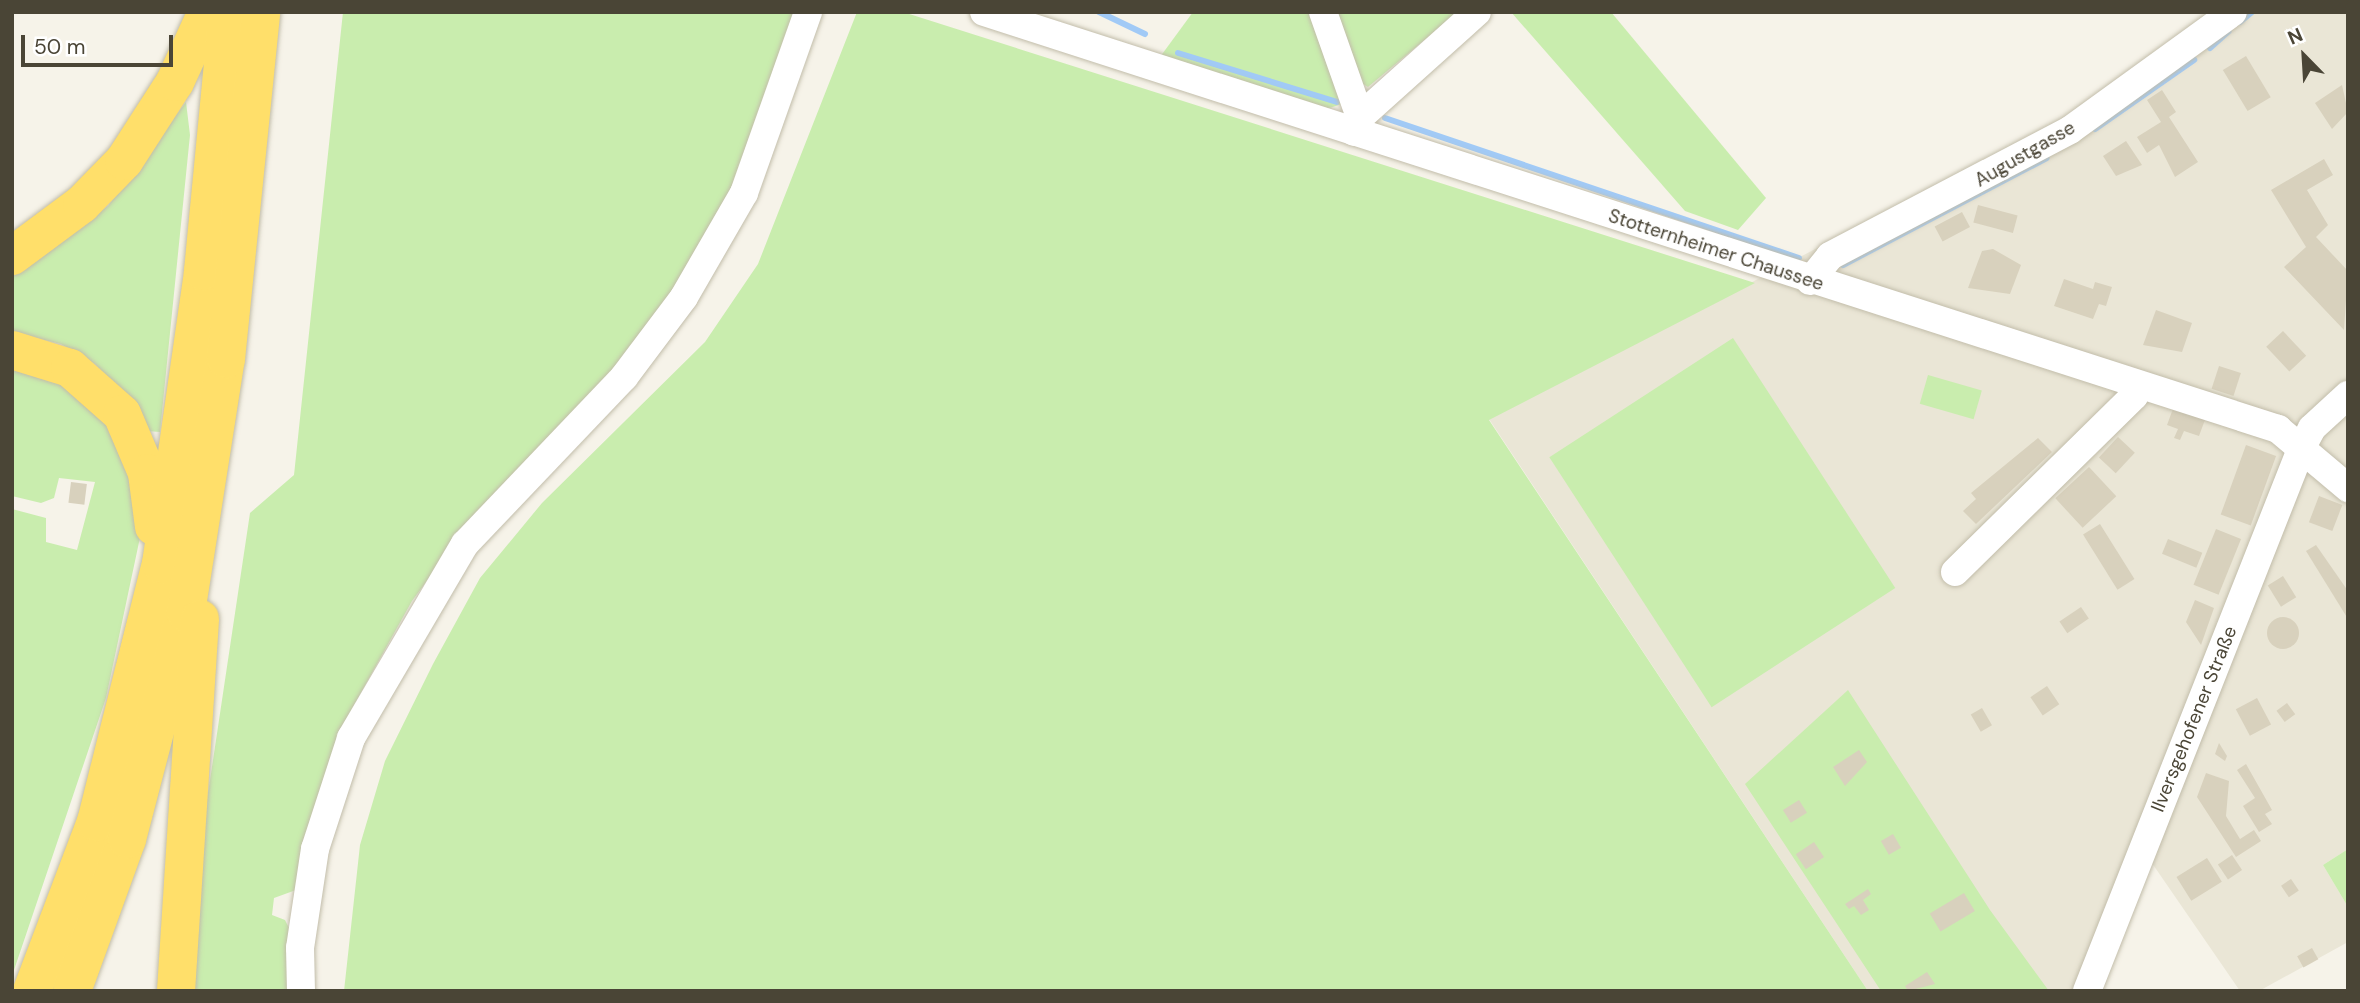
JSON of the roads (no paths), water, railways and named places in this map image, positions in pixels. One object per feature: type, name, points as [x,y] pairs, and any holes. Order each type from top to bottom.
[{"type":"highway","points":[[12,256],[82,204],[124,161],[175,82],[207,12]]},
{"type":"highway","points":[[32,991],[96,822],[161,564],[202,271],[228,12]]},
{"type":"highway","points":[[72,991],[127,839],[202,528],[226,359],[261,12]]},
{"type":"highway","points":[[12,350],[70,368],[122,414],[147,473],[161,564]]},
{"type":"highway","points":[[176,991],[199,703],[202,528]]},
{"type":"street","points":[[301,991],[300,947],[315,849],[351,738],[465,544],[624,377],[684,297],[744,193],[808,12]]},
{"type":"street","name":"Stotternheimer Chaussee","points":[[984,12],[1295,114],[1357,124],[1810,281],[2278,429],[2348,488]]},
{"type":"street","points":[[1323,12],[1357,124],[1477,12]]},
{"type":"street","name":"Augustgasse","points":[[1810,281],[1830,256],[2070,130],[2232,12]]},
{"type":"street","points":[[1955,572],[2134,396],[2137,385]]},
{"type":"street","name":"Ilversgehofener Straße","points":[[2087,991],[2302,447],[2312,428],[2348,396]]},
{"type":"waterway","points":[[1099,12],[1145,34]]},
{"type":"waterway","points":[[2240,22],[2252,12]]},
{"type":"waterway","points":[[2210,48],[2229,31]]},
{"type":"waterway","points":[[1178,53],[1337,102]]},
{"type":"waterway","points":[[2095,129],[2194,60]]},
{"type":"waterway","points":[[1385,118],[1799,258]]},
{"type":"waterway","points":[[1843,265],[2047,158]]}]
